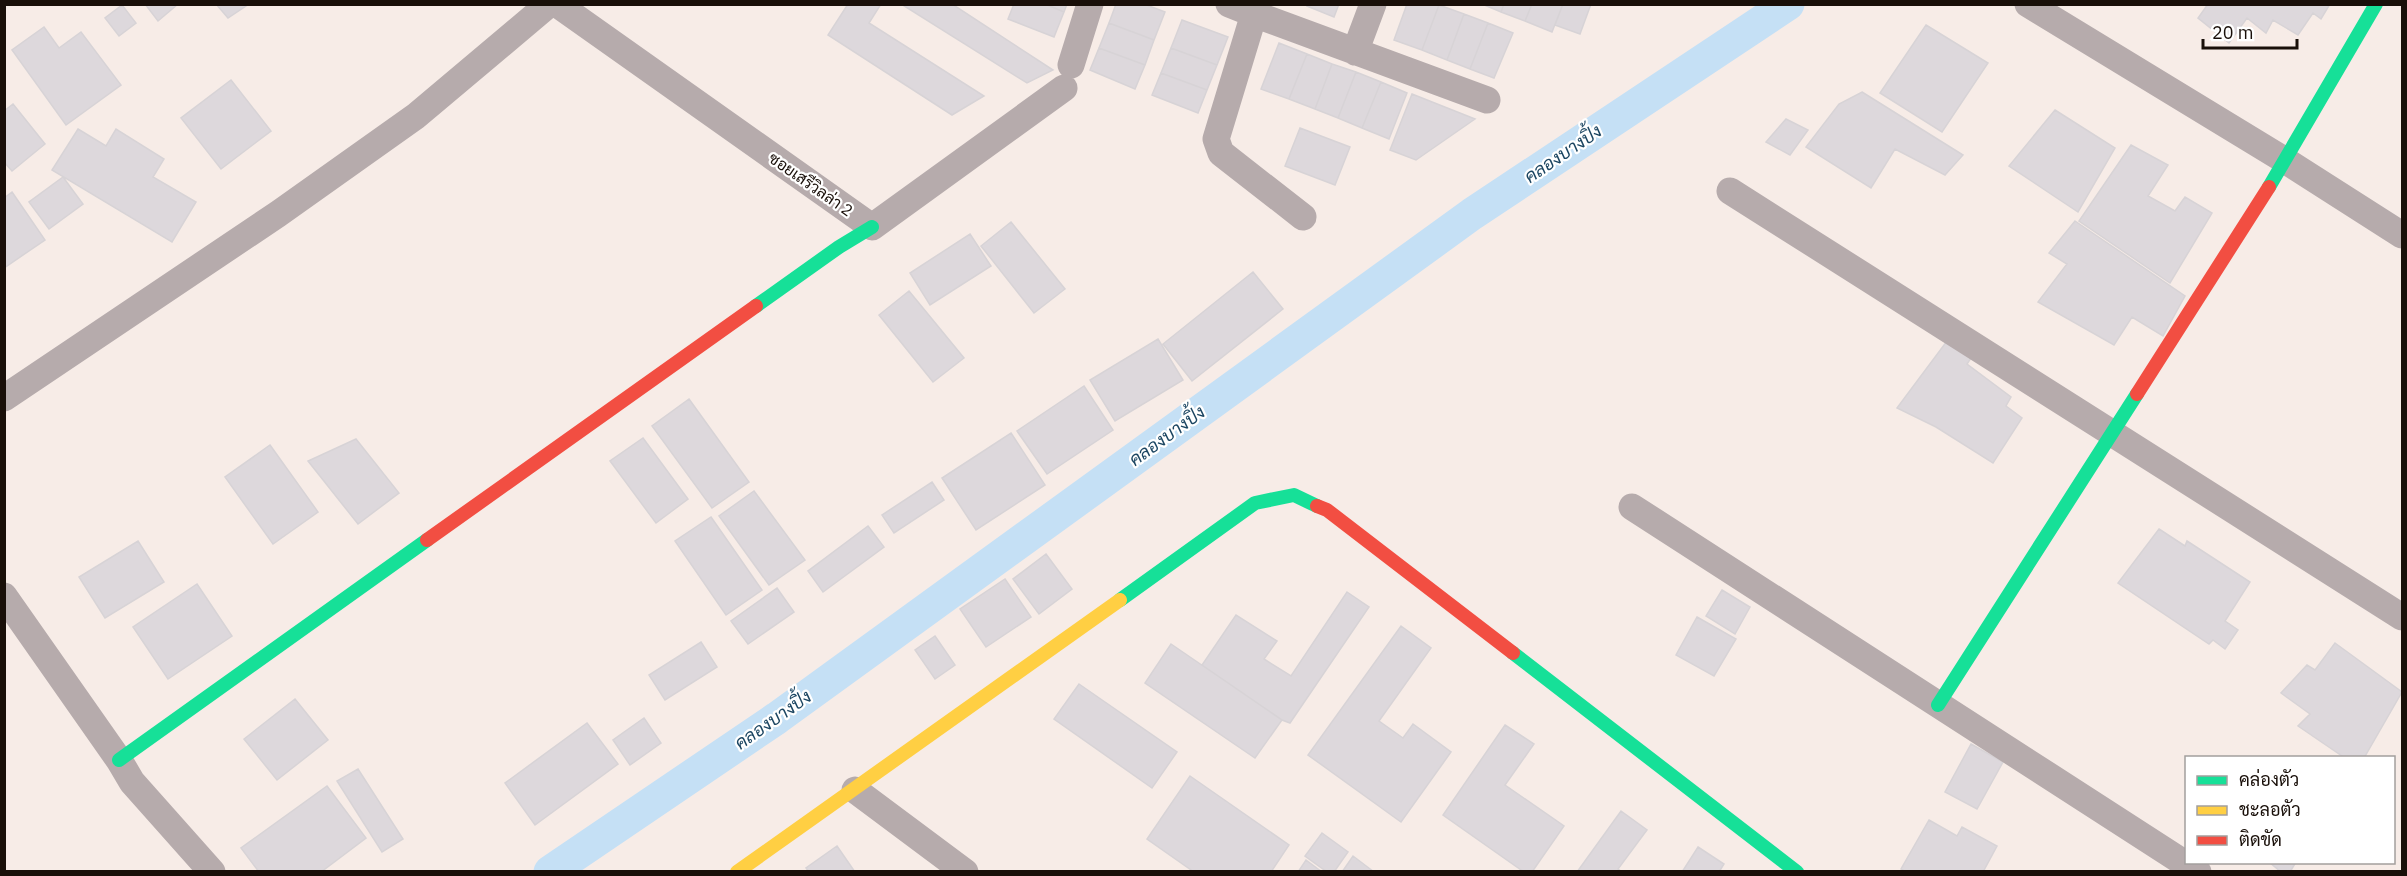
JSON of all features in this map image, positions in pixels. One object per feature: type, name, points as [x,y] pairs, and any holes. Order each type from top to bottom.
[{"type":"street","points":[[4,398],[278,214],[416,116],[549,4]]},
{"type":"street","name":"ซอยเสรีวิลล่า 2","points":[[557,4],[872,227]]},
{"type":"street","points":[[118,760],[839,247],[872,227],[1068,76],[1090,4]]},
{"type":"street","points":[[1229,4],[1487,100]]},
{"type":"street","points":[[1355,52],[1373,4]]},
{"type":"street","points":[[2028,4],[2403,235]]},
{"type":"street","points":[[1938,705],[2286,161],[2376,4]]},
{"type":"street","points":[[1254,15],[1216,139],[1221,153],[1303,218]]},
{"type":"street","points":[[1730,191],[2403,617]]},
{"type":"street","points":[[738,872],[1255,502],[1294,495],[1327,510],[1797,872]]},
{"type":"street","points":[[1632,507],[2185,864]]},
{"type":"street","points":[[4,596],[132,782],[212,872]]},
{"type":"street","points":[[855,790],[965,872]]},
{"type":"building","points":[[145,4],[178,4],[158,21]]},
{"type":"building","points":[[216,4],[249,4],[228,18]]},
{"type":"building","points":[[848,4],[881,4],[869,23],[984,96],[952,115],[828,35]]},
{"type":"building","points":[[901,4],[952,4],[1053,70],[1027,83]]},
{"type":"building","points":[[1014,4],[1045,4],[1064,12],[1054,37],[1008,19]]},
{"type":"building","points":[[1045,4],[1067,4],[1064,12]]},
{"type":"building","points":[[1116,4],[1144,4],[1165,12],[1154,40],[1109,23]]},
{"type":"building","points":[[1308,4],[1339,4],[1334,17],[1307,6]]},
{"type":"building","points":[[1407,4],[1439,5],[1422,50],[1394,40]]},
{"type":"building","points":[[1482,4],[1504,4],[1501,12]]},
{"type":"building","points":[[1504,4],[1532,4],[1525,21],[1501,12]]},
{"type":"building","points":[[1532,4],[1563,4],[1552,32],[1525,21]]},
{"type":"building","points":[[1563,4],[1591,4],[1580,34],[1555,25]]},
{"type":"building","points":[[2208,4],[2330,4],[2321,19],[2313,13],[2298,35],[2273,20],[2266,33],[2247,18],[2229,43],[2198,18]]},
{"type":"building","points":[[122,5],[136,23],[119,36],[105,18]]},
{"type":"building","points":[[1439,5],[1464,14],[1447,60],[1422,50]]},
{"type":"building","points":[[1464,14],[1488,23],[1470,69],[1447,60]]},
{"type":"building","points":[[1182,20],[1228,37],[1217,65],[1171,48]]},
{"type":"building","points":[[1109,23],[1154,40],[1145,65],[1099,48]]},
{"type":"building","points":[[1488,23],[1513,33],[1494,78],[1470,69]]},
{"type":"building","points":[[1926,25],[1988,63],[1942,132],[1880,93]]},
{"type":"building","points":[[44,27],[59,48],[81,32],[121,85],[66,125],[12,50]]},
{"type":"building","points":[[1279,43],[1307,54],[1289,99],[1261,89]]},
{"type":"building","points":[[1099,48],[1145,65],[1135,89],[1090,70]]},
{"type":"building","points":[[1171,48],[1217,65],[1207,90],[1161,73]]},
{"type":"building","points":[[1307,54],[1332,64],[1315,109],[1289,99]]},
{"type":"building","points":[[1332,64],[1356,72],[1338,118],[1315,109]]},
{"type":"building","points":[[1356,72],[1381,82],[1362,128],[1338,118]]},
{"type":"building","points":[[1161,73],[1207,90],[1198,113],[1152,95]]},
{"type":"building","points":[[231,80],[271,131],[221,169],[181,118]]},
{"type":"building","points":[[1381,82],[1407,93],[1389,139],[1362,128]]},
{"type":"building","points":[[1862,92],[1963,155],[1945,175],[1895,149],[1871,188],[1806,147],[1839,104]]},
{"type":"building","points":[[1412,94],[1475,119],[1416,160],[1390,150]]},
{"type":"building","points":[[13,104],[45,144],[12,171],[4,162],[4,111]]},
{"type":"building","points":[[2055,110],[2115,148],[2078,212],[2009,166]]},
{"type":"building","points":[[1786,119],[1808,130],[1790,155],[1766,142]]},
{"type":"building","points":[[1300,128],[1350,147],[1335,185],[1285,166]]},
{"type":"building","points":[[78,129],[106,146],[116,129],[164,159],[153,177],[196,202],[172,242],[52,170]]},
{"type":"building","points":[[2131,145],[2168,165],[2148,196],[2175,211],[2185,197],[2212,213],[2170,283],[2079,221]]},
{"type":"building","points":[[63,177],[83,204],[49,229],[29,202]]},
{"type":"building","points":[[12,192],[45,240],[4,268],[4,198]]},
{"type":"building","points":[[2075,221],[2185,296],[2163,336],[2132,317],[2114,345],[2038,302],[2067,264],[2049,253]]},
{"type":"building","points":[[1011,222],[1065,289],[1034,313],[981,246]]},
{"type":"building","points":[[970,234],[991,266],[930,305],[910,273]]},
{"type":"building","points":[[1253,272],[1283,309],[1192,381],[1163,344]]},
{"type":"building","points":[[909,291],[964,358],[933,382],[879,315]]},
{"type":"building","points":[[1950,337],[1975,352],[1967,364],[2011,397],[2006,406],[2022,418],[1993,463],[1936,427],[1897,408]]},
{"type":"building","points":[[1158,339],[1183,380],[1115,421],[1090,380]]},
{"type":"building","points":[[1084,386],[1113,430],[1047,474],[1017,431]]},
{"type":"building","points":[[689,399],[749,482],[712,508],[652,426]]},
{"type":"building","points":[[1011,433],[1045,485],[976,530],[942,478]]},
{"type":"building","points":[[643,438],[688,499],[656,523],[610,461]]},
{"type":"building","points":[[356,439],[399,493],[358,524],[308,461]]},
{"type":"building","points":[[270,445],[318,512],[273,544],[225,477]]},
{"type":"building","points":[[932,482],[944,500],[894,533],[882,515]]},
{"type":"building","points":[[754,491],[805,560],[769,585],[719,516]]},
{"type":"building","points":[[711,517],[762,590],[726,615],[675,541]]},
{"type":"building","points":[[868,526],[884,547],[823,592],[808,571]]},
{"type":"building","points":[[2159,529],[2185,546],[2187,541],[2250,582],[2225,621],[2238,630],[2225,649],[2213,640],[2209,644],[2118,583]]},
{"type":"building","points":[[138,541],[164,582],[105,618],[79,577]]},
{"type":"building","points":[[1046,554],[1072,589],[1039,614],[1013,579]]},
{"type":"building","points":[[1005,579],[1031,617],[986,647],[960,609]]},
{"type":"building","points":[[197,584],[232,636],[168,679],[133,627]]},
{"type":"building","points":[[777,588],[794,612],[748,644],[731,621]]},
{"type":"building","points":[[1722,590],[1750,607],[1735,634],[1706,616]]},
{"type":"building","points":[[1347,592],[1369,607],[1290,723],[1282,720],[1202,665],[1236,615],[1277,641],[1264,659],[1291,676]]},
{"type":"building","points":[[1697,617],[1736,639],[1714,676],[1676,655]]},
{"type":"building","points":[[1401,626],[1431,648],[1379,721],[1403,738],[1413,724],[1451,752],[1401,822],[1308,755]]},
{"type":"building","points":[[935,636],[955,665],[935,679],[915,650]]},
{"type":"building","points":[[701,642],[717,667],[665,700],[649,675]]},
{"type":"building","points":[[2335,643],[2402,692],[2365,756],[2342,756],[2298,726],[2310,714],[2281,693],[2307,665],[2315,670]]},
{"type":"building","points":[[1171,644],[1282,720],[1255,758],[1145,683]]},
{"type":"building","points":[[1079,684],[1177,752],[1152,788],[1054,719]]},
{"type":"building","points":[[295,699],[328,740],[277,780],[244,739]]},
{"type":"building","points":[[644,718],[661,743],[630,765],[613,740]]},
{"type":"building","points":[[587,723],[618,764],[535,825],[505,783]]},
{"type":"building","points":[[1505,725],[1534,744],[1505,785],[1564,826],[1532,872],[1524,872],[1443,815]]},
{"type":"building","points":[[1971,744],[2003,762],[1977,809],[1945,792]]},
{"type":"building","points":[[358,769],[403,839],[382,852],[337,781]]},
{"type":"building","points":[[1190,776],[1289,845],[1271,872],[1194,872],[1147,839]]},
{"type":"building","points":[[327,786],[366,838],[321,872],[259,872],[241,848]]},
{"type":"building","points":[[1621,811],[1647,830],[1618,869],[1622,872],[1577,872]]},
{"type":"building","points":[[1929,820],[1957,836],[1962,827],[1997,846],[1983,872],[1906,872],[1901,869]]},
{"type":"building","points":[[1322,833],[1348,852],[1334,872],[1327,872],[1305,856]]},
{"type":"building","points":[[837,846],[855,872],[809,872],[806,868]]},
{"type":"building","points":[[1698,847],[1724,864],[1719,872],[1682,872]]},
{"type":"building","points":[[1353,856],[1374,872],[1342,872]]},
{"type":"building","points":[[1306,860],[1322,872],[1298,872]]},
{"type":"building","points":[[2271,864],[2295,864],[2290,872],[2281,872]]},
{"type":"waterway","name":"คลองบางปิ้ง","points":[[550,872],[777,718],[1472,214],[1788,4]]},
{"type":"traffic: fast","points":[[2269,187],[2376,4]]},
{"type":"traffic: fast","points":[[756,306],[839,247],[872,227]]},
{"type":"traffic: fast","points":[[1938,705],[2137,394]]},
{"type":"traffic: fast","points":[[1120,600],[1255,503],[1294,495],[1317,506]]},
{"type":"traffic: fast","points":[[119,760],[427,540]]},
{"type":"traffic: fast","points":[[1513,653],[1797,872]]},
{"type":"traffic: slow","points":[[737,872],[1120,600]]},
{"type":"traffic: jam","points":[[2137,394],[2269,187]]},
{"type":"traffic: jam","points":[[427,540],[756,306]]},
{"type":"traffic: jam","points":[[1317,506],[1327,510],[1513,653]]}]
